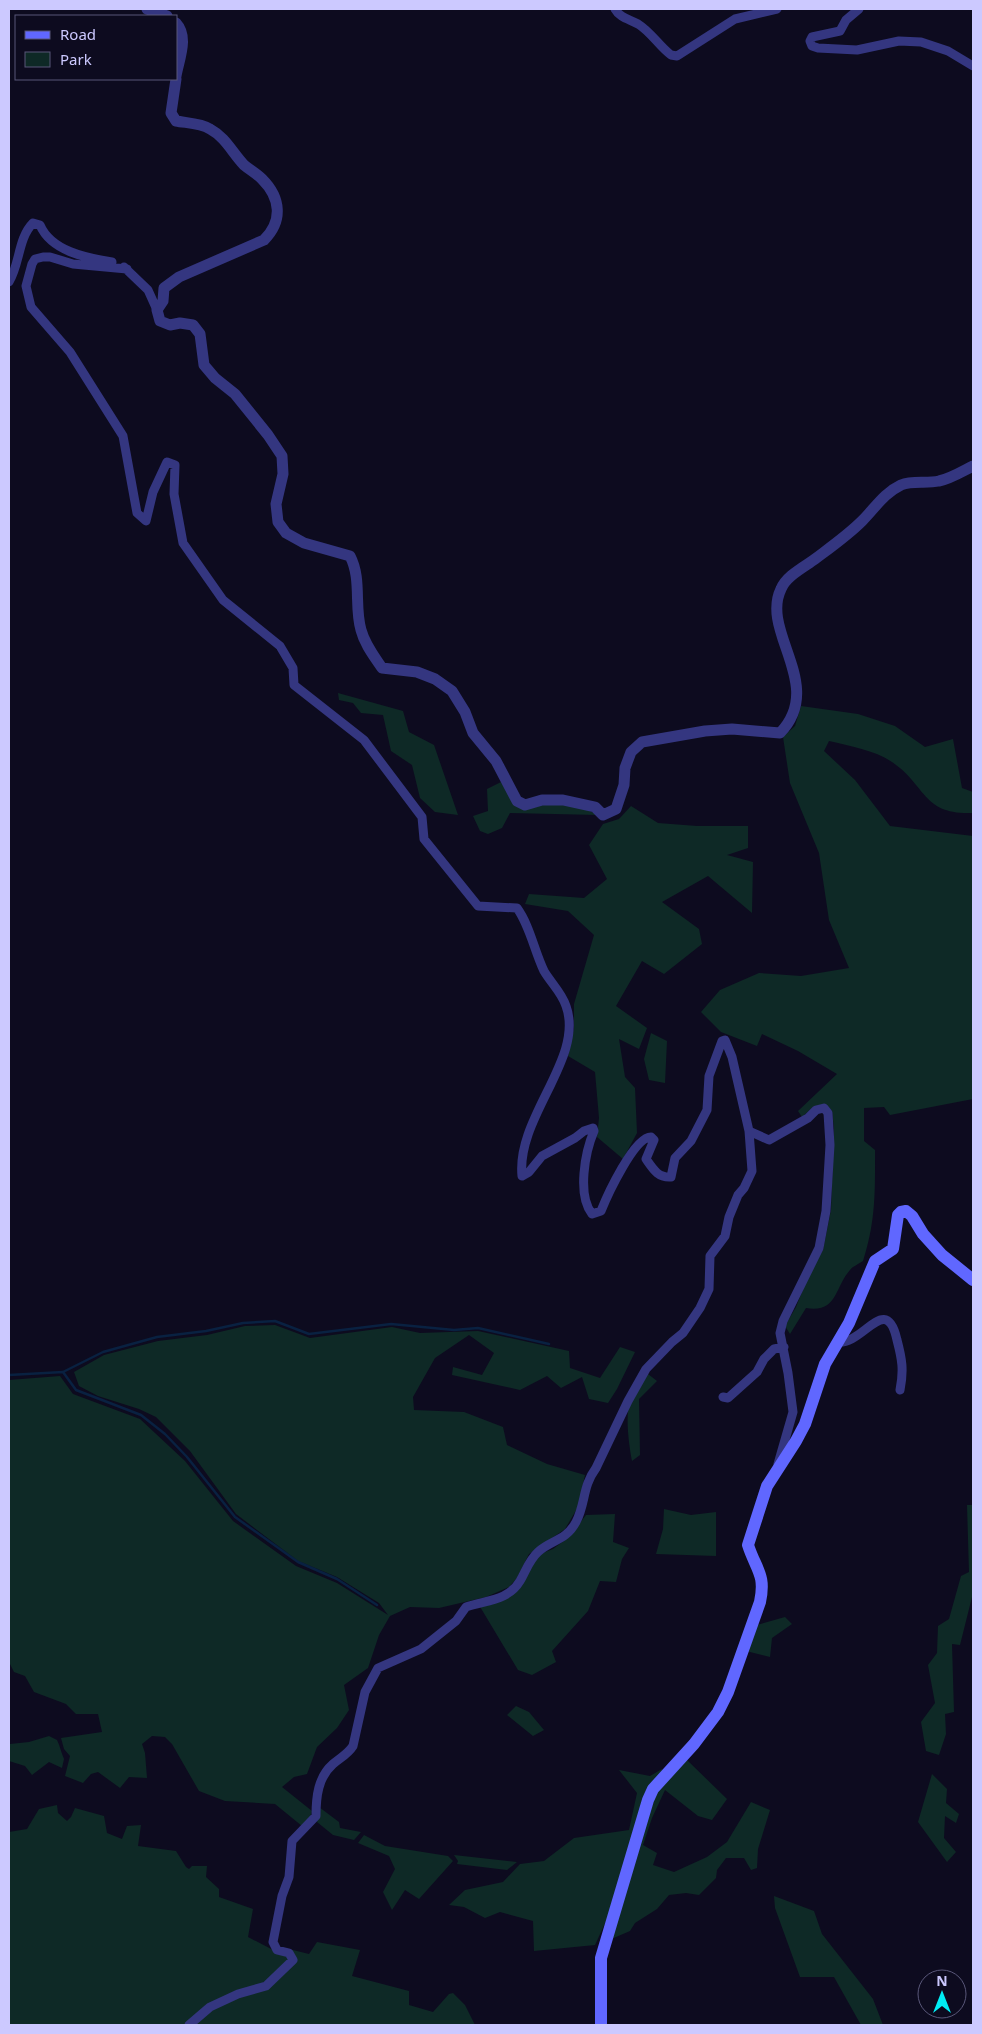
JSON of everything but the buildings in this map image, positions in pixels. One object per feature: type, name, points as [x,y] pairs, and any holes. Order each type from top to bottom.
[{"type":"main road","points":[[601,2025],[602,1958],[648,1800],[653,1789],[694,1744],[718,1712],[728,1692],[760,1602],[762,1579],[748,1545],[767,1486],[796,1442],[805,1424],[825,1364],[849,1323],[875,1261],[893,1249],[898,1215],[901,1212],[906,1212],[912,1216],[923,1234],[942,1255],[973,1280]]},
{"type":"street","points":[[147,9],[164,15]]},
{"type":"street","points":[[615,9],[618,15],[639,25],[651,34],[671,55],[677,56],[735,18],[777,9]]},
{"type":"street","points":[[859,9],[851,15],[840,31],[812,37],[810,41],[812,46],[857,50],[899,41],[921,42],[948,51],[973,66]]},
{"type":"street","points":[[178,24],[183,40],[178,66]]},
{"type":"street","points":[[157,310],[163,301],[164,288],[179,277],[264,240],[273,231],[277,218],[277,205],[272,191],[262,179],[244,164],[223,138],[208,127],[176,121],[171,113],[176,80]]},
{"type":"street","points":[[9,282],[14,275],[27,229],[33,223],[40,225],[44,235],[67,250],[76,254],[120,264],[127,269],[148,290],[160,321],[170,325],[180,323],[193,325],[200,334],[204,365],[215,378],[235,394],[268,435],[282,456],[283,474],[276,504],[278,522],[286,533],[304,543],[350,556],[356,567],[360,629],[370,651],[382,668],[417,672],[435,679],[452,691],[465,712],[473,733],[496,761],[517,801],[525,805],[542,800],[563,800],[594,807],[603,815],[616,809],[624,785],[625,768],[631,752],[642,742],[705,730],[732,729],[780,733],[789,723],[794,710],[796,696],[792,660],[779,627],[777,613],[781,587],[792,576],[863,520],[886,494],[902,485],[939,481],[973,466]]},
{"type":"street","points":[[127,269],[73,264],[50,257],[42,257],[36,259],[32,264],[26,286],[30,307],[70,352],[124,436],[136,513],[146,521],[153,492],[167,462],[175,465],[174,494],[184,543],[223,600],[280,646],[293,668],[294,686],[364,740],[422,816],[424,839],[478,906],[517,908],[523,917],[545,971],[566,1006],[570,1027],[567,1048],[552,1084],[539,1105],[531,1126],[521,1168],[522,1176],[529,1172],[547,1152],[575,1138],[589,1128],[593,1128],[594,1131],[587,1151],[584,1170],[587,1208],[592,1214],[600,1212],[621,1169],[641,1142],[647,1137],[651,1137],[654,1140],[646,1159],[658,1174],[665,1178],[671,1177],[675,1158],[691,1141],[707,1110],[709,1076],[722,1041],[725,1040],[732,1057],[749,1131],[752,1171],[744,1188],[738,1195],[729,1217],[725,1236],[710,1256],[709,1289],[700,1308],[683,1333],[663,1351],[636,1385],[590,1477],[576,1522],[568,1534],[539,1551],[531,1559],[516,1587],[510,1593],[499,1599],[466,1607],[456,1621],[421,1649],[378,1668],[366,1692],[353,1746],[349,1752],[329,1767],[318,1788],[316,1816],[292,1841],[289,1878],[282,1896],[273,1942],[278,1950],[289,1953],[293,1960],[266,1986],[238,1994],[210,2008],[189,2025]]},
{"type":"street","points":[[749,1131],[769,1140],[808,1118],[816,1110],[824,1108],[828,1113],[830,1145],[826,1211],[819,1248],[783,1322],[780,1333],[784,1347],[793,1412],[775,1472]]},
{"type":"street","points":[[837,1342],[850,1342],[876,1321],[882,1319],[889,1320],[893,1325],[897,1338],[904,1374],[900,1390]]},
{"type":"street","points":[[723,1397],[728,1398],[746,1382],[774,1349],[784,1347]]},
{"type":"green space","points":[[338,693],[403,711],[409,732],[434,745],[458,815],[435,812],[420,798],[412,765],[391,751],[383,715],[361,713],[353,703],[339,700]]},
{"type":"green space","points":[[801,706],[858,714],[895,726],[925,747],[953,739],[962,788],[973,792],[973,813],[956,812],[934,804],[903,771],[878,754],[829,741],[824,751],[855,780],[890,826],[973,836],[973,1099],[890,1115],[884,1107],[864,1108],[864,1141],[875,1150],[875,1179],[873,1219],[863,1261],[850,1270],[830,1303],[816,1309],[806,1308],[790,1334],[785,1326],[796,1307],[810,1272],[823,1250],[831,1210],[834,1128],[832,1111],[824,1104],[813,1107],[802,1117],[798,1111],[837,1074],[798,1051],[762,1034],[757,1046],[721,1032],[701,1012],[720,990],[759,973],[801,976],[849,968],[829,920],[819,853],[790,783],[783,737],[795,726]]},
{"type":"green space","points":[[501,782],[514,802],[567,805],[588,810],[598,815],[510,813],[502,828],[488,834],[480,831],[473,816],[488,811],[487,789]]},
{"type":"green space","points":[[631,806],[658,823],[697,826],[748,826],[748,848],[727,855],[753,862],[752,913],[708,876],[662,902],[699,929],[702,944],[664,974],[642,961],[616,1006],[647,1028],[639,1049],[619,1039],[625,1077],[635,1088],[637,1133],[623,1159],[597,1137],[599,1118],[595,1072],[568,1056],[574,1029],[574,1004],[594,935],[568,911],[525,904],[529,894],[584,898],[607,879],[589,845],[603,824],[619,819]]},
{"type":"green space","points":[[651,1033],[667,1041],[665,1083],[649,1080],[644,1059]]},
{"type":"green space","points":[[275,1325],[310,1338],[392,1327],[420,1333],[478,1331],[569,1351],[570,1368],[600,1378],[620,1347],[635,1352],[608,1403],[589,1399],[582,1377],[561,1388],[547,1376],[520,1390],[452,1375],[453,1367],[482,1375],[494,1353],[469,1335],[435,1358],[413,1397],[414,1410],[464,1412],[503,1427],[507,1445],[547,1464],[585,1475],[578,1507],[565,1529],[529,1554],[517,1578],[509,1587],[486,1597],[439,1608],[410,1607],[390,1616],[379,1635],[368,1668],[344,1685],[349,1710],[337,1728],[317,1747],[307,1774],[294,1777],[282,1787],[312,1811],[310,1817],[302,1826],[275,1804],[225,1801],[199,1791],[172,1744],[165,1737],[152,1736],[142,1744],[145,1753],[147,1778],[129,1777],[120,1788],[98,1772],[91,1774],[83,1783],[65,1776],[70,1756],[64,1749],[61,1738],[102,1732],[98,1714],[76,1714],[66,1704],[34,1692],[25,1676],[14,1672],[9,1662],[9,1380],[60,1376],[73,1394],[140,1419],[185,1461],[233,1521],[296,1566],[337,1583],[388,1615],[379,1603],[337,1577],[298,1561],[236,1514],[190,1451],[156,1417],[139,1409],[98,1396],[79,1386],[74,1372],[104,1355],[158,1341],[207,1335],[245,1326]]},
{"type":"green space","points":[[648,1374],[657,1381],[639,1399],[640,1455],[632,1461],[628,1431],[630,1401]]},
{"type":"green space","points":[[967,1505],[973,1505],[973,1593],[960,1645],[952,1644],[954,1712],[945,1714],[946,1734],[939,1755],[926,1751],[921,1722],[935,1703],[928,1665],[937,1653],[938,1626],[949,1619],[961,1576],[969,1572]]},
{"type":"green space","points":[[664,1509],[691,1515],[716,1512],[716,1556],[656,1554],[663,1529]]},
{"type":"green space","points":[[615,1514],[613,1542],[629,1548],[622,1559],[616,1582],[600,1581],[588,1611],[552,1651],[556,1662],[532,1675],[518,1670],[479,1605],[500,1601],[540,1554],[553,1549],[569,1537],[586,1515]]},
{"type":"green space","points":[[785,1617],[792,1624],[772,1638],[770,1657],[746,1651],[757,1625]]},
{"type":"green space","points":[[516,1706],[529,1712],[544,1730],[533,1736],[507,1715]]},
{"type":"green space","points":[[49,1736],[58,1742],[64,1759],[62,1768],[49,1762],[32,1775],[25,1766],[9,1761],[9,1742],[10,1744],[29,1742]]},
{"type":"green space","points":[[687,1760],[727,1799],[712,1820],[698,1816],[665,1790],[652,1818],[643,1845],[657,1853],[653,1865],[674,1872],[707,1857],[727,1842],[751,1802],[770,1810],[758,1849],[757,1868],[751,1870],[744,1858],[726,1858],[717,1870],[716,1878],[699,1895],[686,1893],[669,1895],[657,1909],[635,1923],[630,1931],[609,1940],[624,1886],[658,1789]]},
{"type":"green space","points":[[662,1769],[664,1772],[620,1875],[607,1919],[595,1945],[534,1951],[533,1921],[500,1912],[485,1918],[464,1907],[449,1905],[465,1890],[503,1882],[520,1864],[544,1861],[574,1838],[629,1830],[637,1793],[619,1770],[650,1776]]},
{"type":"green space","points":[[932,1774],[947,1789],[946,1803],[959,1814],[956,1823],[945,1816],[944,1838],[956,1852],[947,1862],[918,1822]]},
{"type":"green space","points":[[57,1805],[58,1813],[67,1821],[75,1808],[104,1816],[107,1833],[122,1839],[127,1826],[141,1825],[138,1846],[176,1851],[189,1869],[192,1866],[207,1866],[206,1877],[219,1889],[219,1897],[253,1909],[248,1937],[287,1955],[290,1960],[275,1977],[249,1989],[186,2025],[9,2025],[9,1832],[27,1829],[39,1809]]},
{"type":"green space","points":[[319,1807],[339,1822],[340,1828],[361,1832],[354,1840],[333,1835],[317,1822]]},
{"type":"green space","points":[[364,1835],[385,1846],[448,1856],[453,1861],[419,1899],[405,1890],[392,1910],[383,1892],[395,1869],[389,1856],[358,1843]]},
{"type":"green space","points":[[454,1855],[517,1862],[507,1870],[457,1864],[458,1861]]},
{"type":"green space","points":[[774,1896],[814,1911],[822,1934],[873,1999],[883,2025],[861,2025],[834,1977],[800,1977],[775,1908]]},
{"type":"green space","points":[[317,1942],[360,1950],[352,1976],[409,1991],[409,2005],[433,2012],[449,1994],[453,1993],[465,2005],[475,2025],[193,2025],[214,2009],[288,1970],[289,1949],[309,1954]]},
{"type":"waterway","points":[[9,1375],[63,1372],[103,1352],[157,1337],[206,1331],[243,1323],[275,1321],[309,1334],[391,1324],[454,1330],[478,1328],[549,1344]]},
{"type":"waterway","points":[[63,1372],[76,1390],[141,1415],[165,1434],[187,1457],[235,1517],[298,1562],[337,1579],[377,1605]]}]
